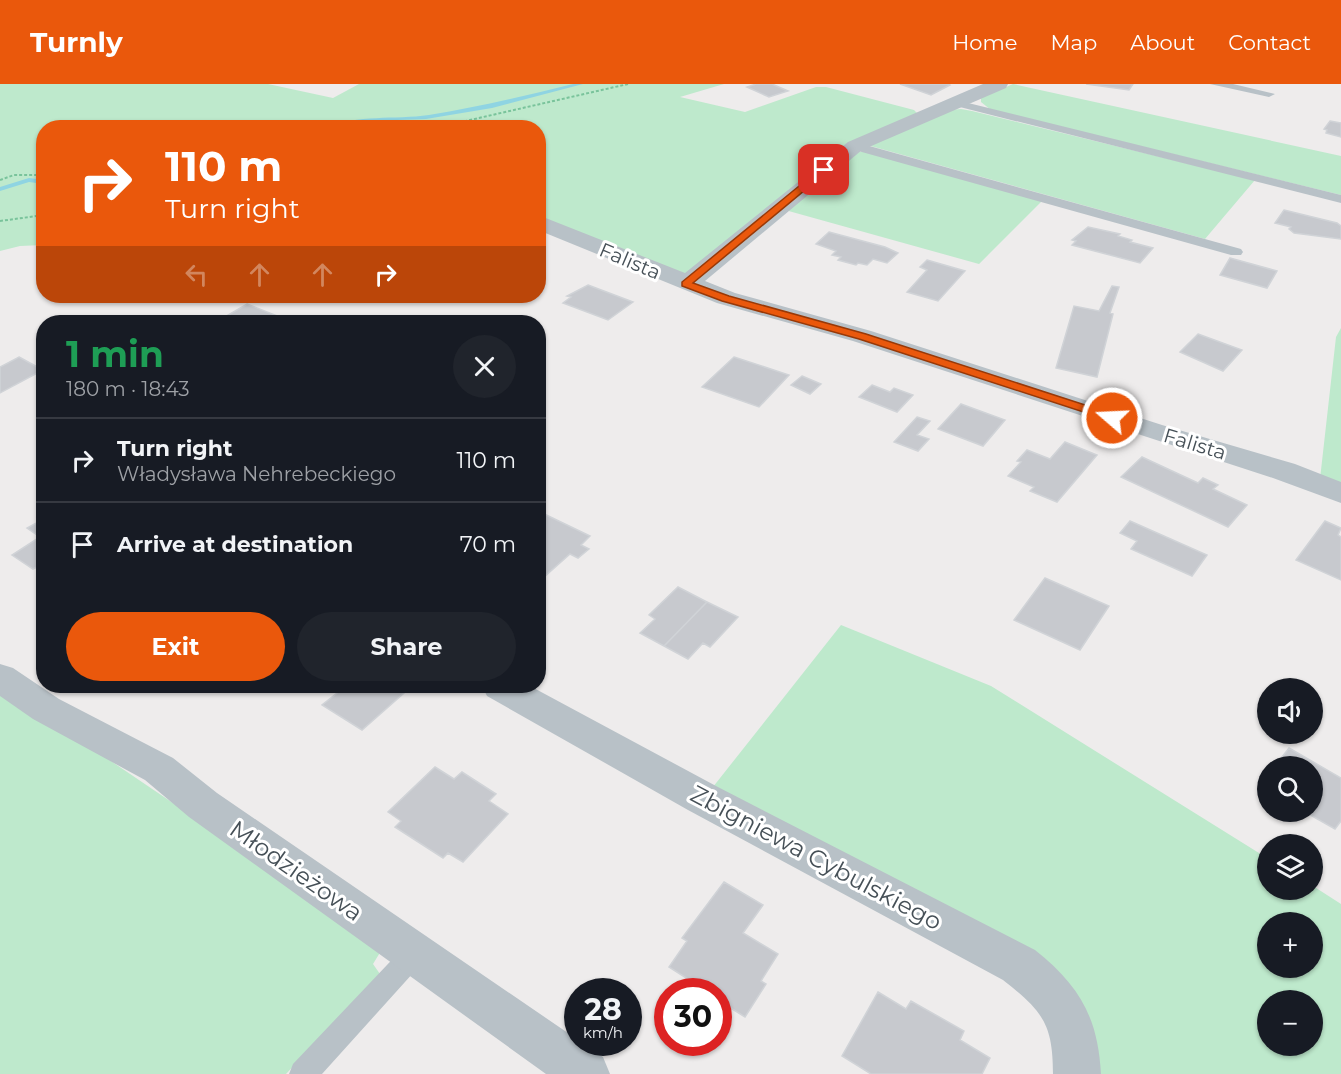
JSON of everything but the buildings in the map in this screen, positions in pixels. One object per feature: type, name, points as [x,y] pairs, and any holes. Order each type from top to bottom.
[{"type":"street","points":[[686,284],[855,146],[999,84]]},
{"type":"street","name":"Falista","points":[[546,225],[686,284],[1011,383],[1152,431],[1284,471],[1341,493]]},
{"type":"street","name":"Młodzieżowa","points":[[0,678],[46,710],[159,769],[203,806],[586,1074]]},
{"type":"street","name":"Zbigniewa Cybulskiego","points":[[513,693],[702,798],[1019,965],[1049,988],[1067,1017],[1077,1046],[1077,1074]]},
{"type":"lane","points":[[1215,84],[1269,94]]},
{"type":"lane","points":[[956,103],[1341,198]]},
{"type":"lane","points":[[855,146],[1236,252]]},
{"type":"lane","points":[[303,1074],[414,954]]},
{"type":"path","points":[[470,120],[628,84]]},
{"type":"path","points":[[0,180],[14,174],[36,175]]},
{"type":"path","points":[[0,221],[36,216]]},
{"type":"green space","points":[[0,84],[268,84],[333,98],[359,84],[724,84],[680,97],[745,112],[816,87],[826,87],[914,110],[917,113],[846,144],[684,275],[546,220],[546,120],[36,120],[36,245],[20,246],[0,251]]},
{"type":"green space","points":[[1013,84],[1341,156],[1341,195],[991,110],[981,102],[981,98]]},
{"type":"green space","points":[[961,109],[1255,180],[1205,239],[867,145],[950,110]]},
{"type":"green space","points":[[859,152],[869,152],[1042,201],[979,264],[785,210]]},
{"type":"green space","points":[[1341,328],[1341,487],[1320,479],[1336,337]]},
{"type":"green space","points":[[841,625],[991,686],[1257,852],[1257,900],[1323,900],[1323,892],[1341,904],[1341,1074],[1088,1074],[1077,1009],[709,792]]},
{"type":"green space","points":[[0,691],[105,757],[384,946],[373,964],[380,974],[286,1074],[0,1074]]},
{"type":"waterway","points":[[364,120],[426,117],[492,106],[580,84]]},
{"type":"waterway","points":[[0,189],[29,180],[36,181]]},
{"type":"route","points":[[824,170],[686,284],[726,298],[862,336],[1112,418]]}]
